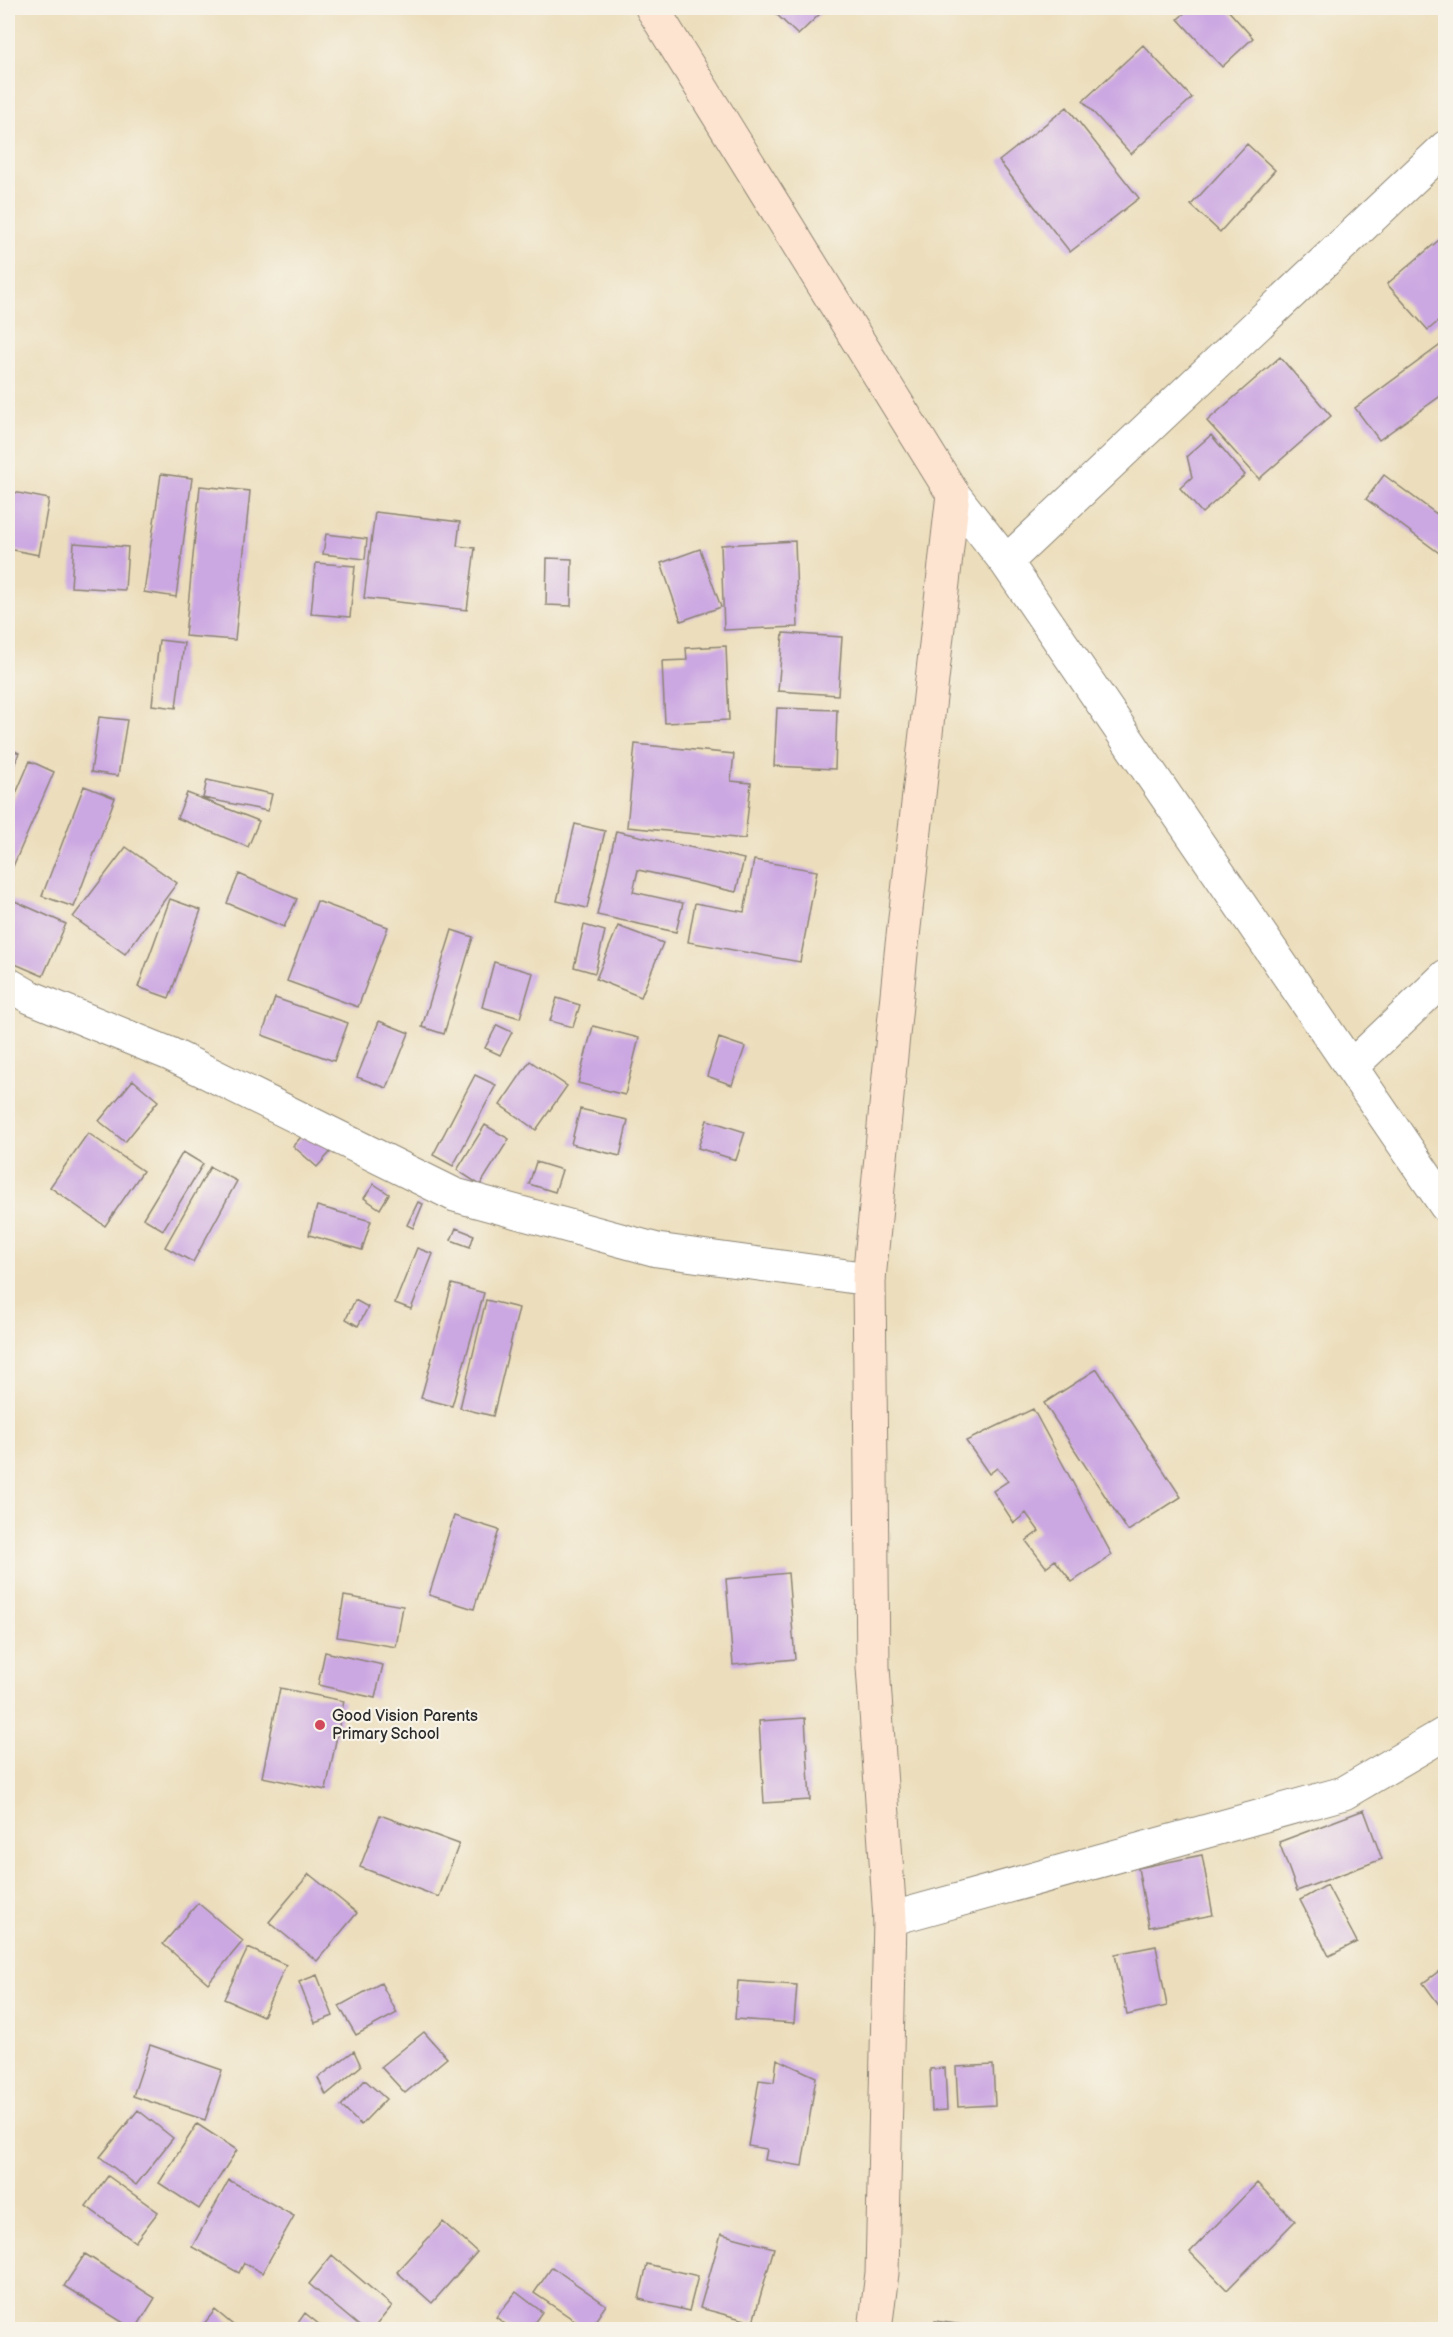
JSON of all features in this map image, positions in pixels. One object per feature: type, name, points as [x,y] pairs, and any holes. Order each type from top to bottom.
[{"type":"street","points":[[652,8],[952,494],[1006,562],[1446,1206]]},
{"type":"street","points":[[1006,562],[1446,147]]},
{"type":"street","points":[[875,2330],[882,2273],[890,1919],[873,1667],[869,1279],[901,954],[952,494]]},
{"type":"street","points":[[1351,1067],[1446,976]]},
{"type":"street","points":[[8,984],[30,997],[170,1054],[455,1195],[657,1251],[869,1279]]},
{"type":"street","points":[[890,1919],[1344,1792],[1446,1733]]},
{"type":"building","points":[[770,8],[826,8],[798,35]]},
{"type":"building","points":[[1190,8],[1226,8],[1253,38],[1222,67],[1178,19]]},
{"type":"building","points":[[1143,45],[1192,98],[1131,154],[1083,101]]},
{"type":"building","points":[[1067,107],[1139,198],[1070,252],[999,161]]},
{"type":"building","points":[[1247,144],[1275,170],[1220,232],[1191,205]]},
{"type":"building","points":[[1446,234],[1446,315],[1428,330],[1387,284]]},
{"type":"building","points":[[1446,341],[1446,392],[1379,440],[1355,408]]},
{"type":"building","points":[[1280,357],[1331,416],[1259,479],[1207,421]]},
{"type":"building","points":[[1211,435],[1245,475],[1202,513],[1180,488],[1192,477],[1187,456]]},
{"type":"building","points":[[161,474],[192,478],[176,597],[144,592]]},
{"type":"building","points":[[1384,475],[1446,521],[1446,558],[1366,499]]},
{"type":"building","points":[[200,486],[250,491],[235,640],[185,636]]},
{"type":"building","points":[[8,491],[49,499],[39,555],[8,549]]},
{"type":"building","points":[[375,512],[460,522],[457,546],[475,548],[467,610],[364,598]]},
{"type":"building","points":[[326,534],[367,539],[365,559],[323,554]]},
{"type":"building","points":[[795,541],[798,627],[724,630],[721,545]]},
{"type":"building","points":[[74,543],[128,547],[125,590],[71,587]]},
{"type":"building","points":[[700,549],[721,607],[681,621],[661,563]]},
{"type":"building","points":[[547,558],[572,559],[571,606],[546,605]]},
{"type":"building","points":[[316,563],[355,566],[350,617],[311,614]]},
{"type":"building","points":[[783,633],[842,637],[838,695],[778,691]]},
{"type":"building","points":[[159,640],[184,643],[176,708],[152,705]]},
{"type":"building","points":[[726,646],[729,720],[665,723],[662,661],[687,660],[686,648]]},
{"type":"building","points":[[777,708],[837,710],[835,769],[774,766]]},
{"type":"building","points":[[99,717],[127,720],[118,776],[91,772]]},
{"type":"building","points":[[635,744],[734,754],[731,781],[751,783],[745,839],[627,827]]},
{"type":"building","points":[[8,748],[19,753],[8,782]]},
{"type":"building","points":[[30,761],[54,772],[8,878],[8,812]]},
{"type":"building","points":[[207,780],[272,794],[268,811],[203,798]]},
{"type":"building","points":[[84,786],[115,798],[74,907],[42,896]]},
{"type":"building","points":[[187,793],[259,821],[248,847],[177,818]]},
{"type":"building","points":[[575,824],[605,831],[587,908],[557,901]]},
{"type":"building","points":[[616,831],[744,859],[736,892],[638,870],[633,892],[683,903],[676,932],[597,915]]},
{"type":"building","points":[[126,847],[177,883],[125,954],[73,917]]},
{"type":"building","points":[[754,860],[817,871],[800,962],[688,942],[695,903],[744,912]]},
{"type":"building","points":[[239,874],[297,899],[284,927],[227,903]]},
{"type":"building","points":[[8,898],[66,924],[43,976],[8,961]]},
{"type":"building","points":[[170,899],[201,910],[169,998],[138,987]]},
{"type":"building","points":[[317,901],[388,927],[358,1007],[287,981]]},
{"type":"building","points":[[584,925],[605,931],[595,973],[574,967]]},
{"type":"building","points":[[618,926],[663,943],[641,997],[596,979]]},
{"type":"building","points":[[452,930],[473,937],[444,1034],[422,1027]]},
{"type":"building","points":[[494,962],[533,973],[520,1018],[482,1007]]},
{"type":"building","points":[[275,998],[348,1023],[334,1061],[262,1035]]},
{"type":"building","points":[[557,998],[580,1005],[573,1027],[550,1021]]},
{"type":"building","points":[[379,1021],[409,1033],[387,1088],[357,1077]]},
{"type":"building","points":[[497,1025],[512,1032],[500,1055],[485,1048]]},
{"type":"building","points":[[593,1026],[639,1038],[625,1095],[578,1083]]},
{"type":"building","points":[[719,1038],[745,1047],[732,1085],[707,1076]]},
{"type":"building","points":[[530,1061],[567,1086],[536,1130],[500,1105]]},
{"type":"building","points":[[475,1075],[496,1085],[453,1166],[433,1155]]},
{"type":"building","points":[[133,1080],[158,1101],[125,1142],[99,1121]]},
{"type":"building","points":[[580,1109],[628,1120],[620,1156],[571,1144]]},
{"type":"building","points":[[707,1120],[745,1132],[736,1160],[698,1148]]},
{"type":"building","points":[[485,1125],[509,1139],[480,1185],[457,1170]]},
{"type":"building","points":[[310,1127],[334,1148],[317,1167],[293,1146]]},
{"type":"building","points":[[88,1133],[143,1171],[105,1226],[50,1187]]},
{"type":"building","points":[[183,1152],[203,1164],[163,1230],[143,1218]]},
{"type":"building","points":[[536,1162],[562,1170],[555,1192],[529,1184]]},
{"type":"building","points":[[210,1167],[237,1181],[193,1262],[165,1247]]},
{"type":"building","points":[[374,1184],[389,1194],[380,1209],[364,1198]]},
{"type":"building","points":[[418,1202],[423,1204],[413,1228],[407,1225]]},
{"type":"building","points":[[317,1206],[371,1221],[362,1250],[309,1235]]},
{"type":"building","points":[[456,1228],[474,1235],[470,1247],[451,1240]]},
{"type":"building","points":[[417,1248],[433,1254],[411,1309],[395,1303]]},
{"type":"building","points":[[452,1284],[484,1293],[452,1406],[421,1398]]},
{"type":"building","points":[[355,1300],[368,1307],[358,1326],[346,1319]]},
{"type":"building","points":[[486,1300],[519,1308],[493,1416],[460,1408]]},
{"type":"building","points":[[1097,1369],[1181,1497],[1128,1531],[1044,1403]]},
{"type":"building","points":[[1033,1409],[1112,1555],[1072,1582],[1055,1560],[1046,1567],[1026,1541],[1039,1531],[1026,1513],[1014,1523],[993,1491],[1008,1481],[997,1468],[989,1474],[966,1441]]},
{"type":"building","points":[[454,1516],[499,1530],[474,1609],[429,1595]]},
{"type":"building","points":[[788,1573],[795,1659],[733,1665],[726,1579]]},
{"type":"building","points":[[344,1596],[403,1606],[396,1647],[337,1637]]},
{"type":"building","points":[[325,1652],[383,1665],[375,1698],[318,1685]]},
{"type":"building","points":[[280,1688],[344,1701],[326,1790],[262,1777]]},
{"type":"building","points":[[805,1718],[810,1800],[764,1803],[759,1721]]},
{"type":"building","points":[[1364,1810],[1382,1859],[1297,1891],[1279,1842]]},
{"type":"building","points":[[380,1815],[459,1844],[439,1897],[360,1867]]},
{"type":"building","points":[[1202,1855],[1213,1915],[1149,1927],[1138,1868]]},
{"type":"building","points":[[309,1874],[357,1913],[317,1961],[269,1922]]},
{"type":"building","points":[[1327,1885],[1357,1942],[1329,1956],[1300,1900]]},
{"type":"building","points":[[198,1903],[243,1941],[208,1983],[163,1944]]},
{"type":"building","points":[[1156,1946],[1167,2006],[1127,2015],[1115,1954]]},
{"type":"building","points":[[248,1948],[286,1965],[263,2016],[224,1999]]},
{"type":"building","points":[[1446,1966],[1446,2014],[1423,1983]]},
{"type":"building","points":[[317,1975],[333,2016],[315,2023],[299,1982]]},
{"type":"building","points":[[738,1981],[797,1985],[794,2023],[735,2019]]},
{"type":"building","points":[[381,1983],[397,2013],[356,2035],[339,2006]]},
{"type":"building","points":[[424,2032],[447,2058],[405,2093],[381,2067]]},
{"type":"building","points":[[150,2045],[222,2070],[205,2120],[133,2096]]},
{"type":"building","points":[[354,2051],[361,2066],[326,2095],[318,2078]]},
{"type":"building","points":[[777,2059],[816,2077],[802,2166],[765,2160],[767,2149],[748,2146],[759,2080],[774,2082]]},
{"type":"building","points":[[993,2065],[995,2105],[958,2107],[956,2067]]},
{"type":"building","points":[[945,2068],[947,2110],[932,2111],[930,2069]]},
{"type":"building","points":[[365,2080],[386,2099],[361,2125],[341,2106]]},
{"type":"building","points":[[138,2110],[173,2138],[136,2185],[100,2157]]},
{"type":"building","points":[[197,2124],[237,2150],[199,2209],[159,2183]]},
{"type":"building","points":[[108,2176],[158,2212],[135,2242],[86,2206]]},
{"type":"building","points":[[229,2180],[294,2216],[262,2273],[244,2263],[239,2273],[192,2247]]},
{"type":"building","points":[[1257,2183],[1295,2221],[1227,2290],[1190,2252]]},
{"type":"building","points":[[443,2222],[477,2252],[432,2303],[397,2272]]},
{"type":"building","points":[[721,2234],[774,2248],[753,2322],[700,2308]]},
{"type":"building","points":[[85,2254],[155,2298],[135,2330],[64,2286]]},
{"type":"building","points":[[332,2255],[392,2306],[372,2330],[364,2330],[309,2284]]},
{"type":"building","points":[[647,2264],[698,2276],[689,2311],[639,2299]]},
{"type":"building","points":[[552,2267],[606,2305],[589,2330],[534,2293]]},
{"type":"building","points":[[516,2292],[542,2312],[529,2330],[513,2330],[496,2317]]},
{"type":"building","points":[[215,2310],[233,2325],[230,2330],[199,2330]]},
{"type":"building","points":[[305,2313],[326,2330],[293,2330]]},
{"type":"building","points":[[935,2321],[985,2328],[985,2330],[934,2330]]},
{"type":"place","name":"Good Vision Parents Primary School","points":[[320,1725]]}]
